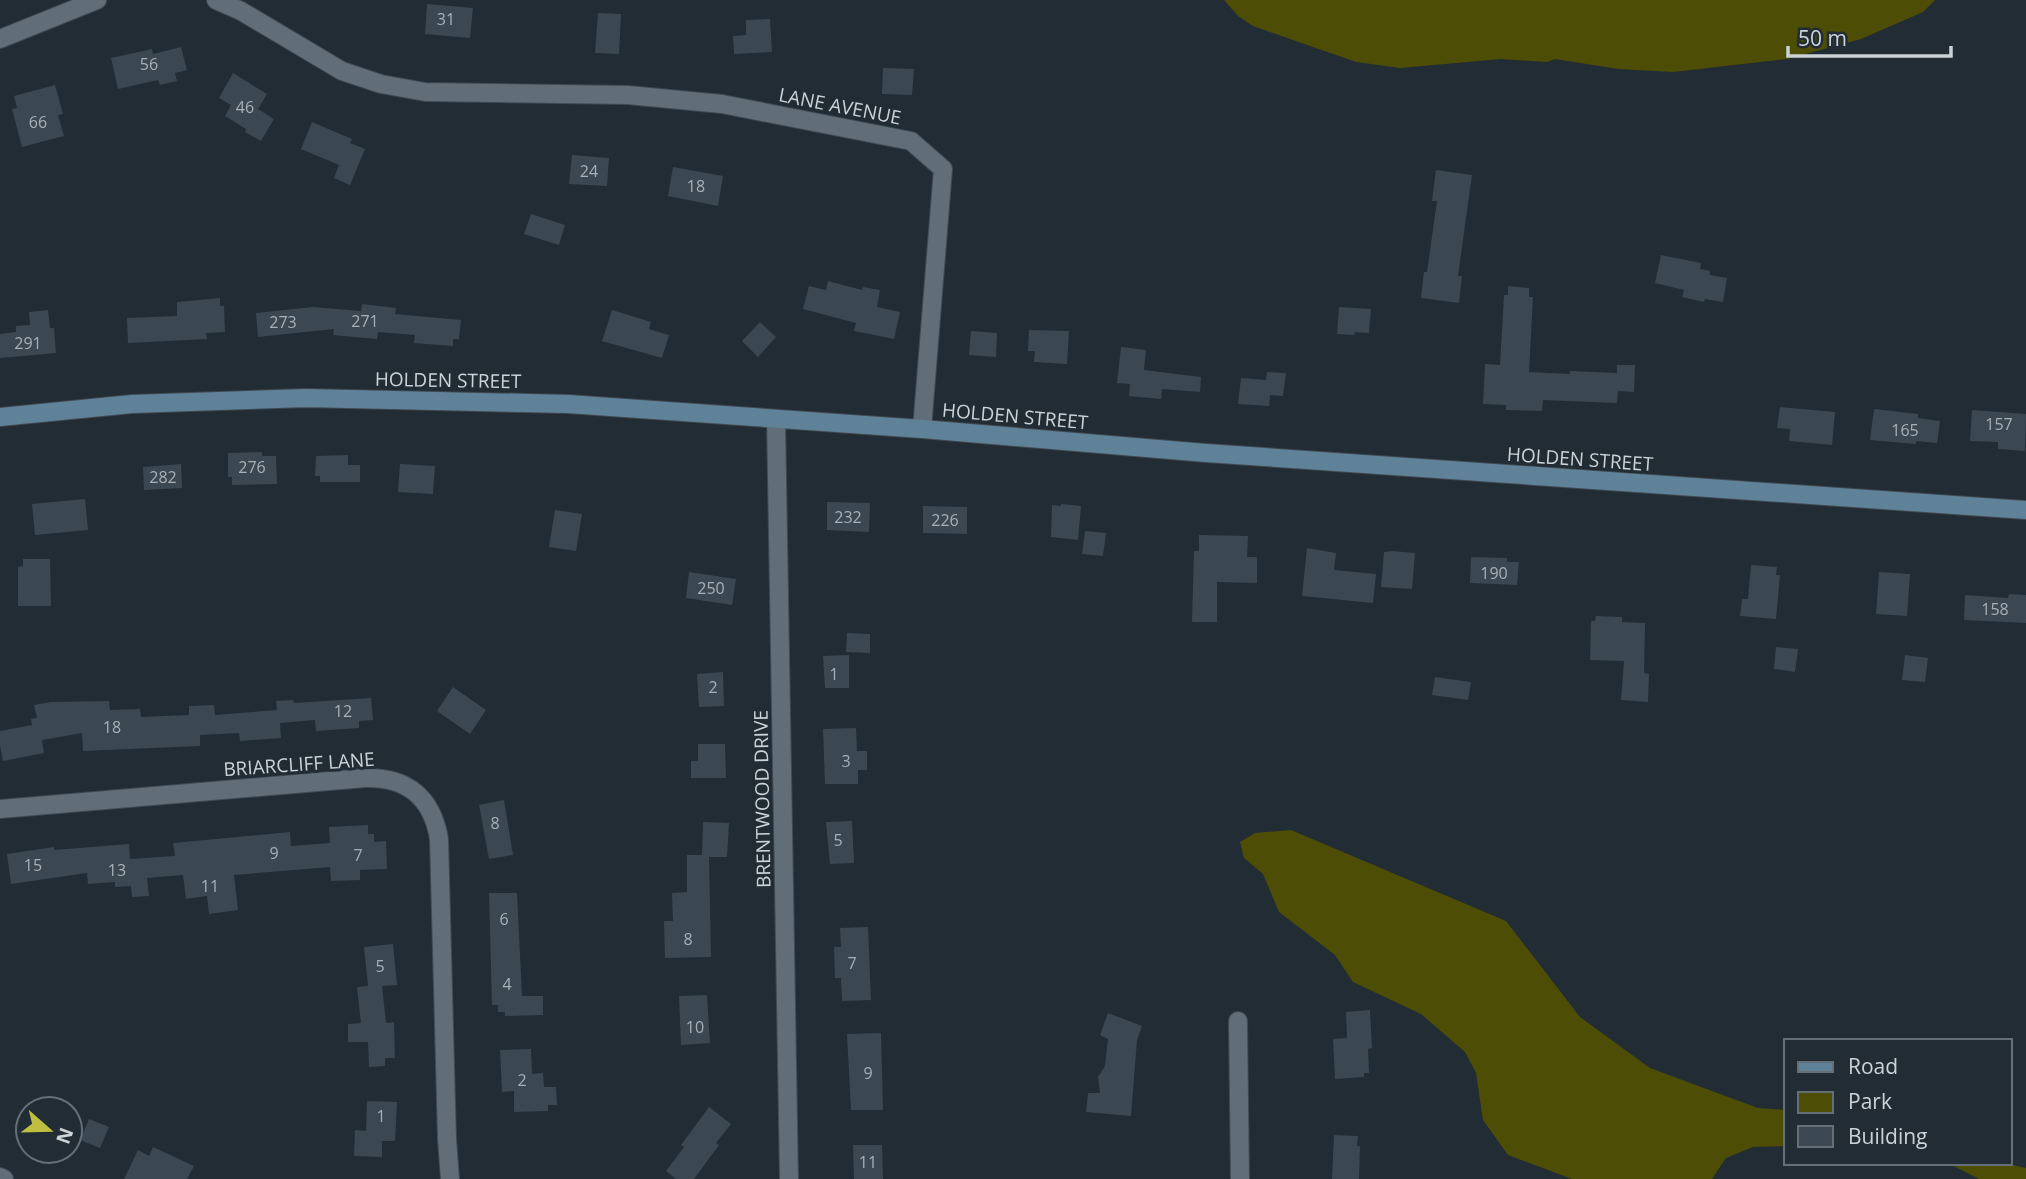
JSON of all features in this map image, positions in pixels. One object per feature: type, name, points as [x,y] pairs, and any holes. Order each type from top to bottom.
[{"type":"main road","name":"HOLDEN STREET","points":[[0,417],[131,404],[319,398],[568,404],[922,429],[1233,456],[2026,510]]},
{"type":"street","points":[[0,39],[97,0]]},
{"type":"street","name":"LANE AVENUE","points":[[216,0],[241,11],[324,62],[361,78],[401,88],[425,92],[628,94],[722,104],[911,141],[943,169],[922,429]]},
{"type":"street","name":"BRENTWOOD DRIVE","points":[[776,419],[789,1179]]},
{"type":"street","name":"BRIARCLIFF LANE","points":[[0,809],[365,778],[398,782],[417,795],[430,811],[439,839],[450,1179]]},
{"type":"street","points":[[1238,1021],[1240,1179]]},
{"type":"green space","points":[[1224,0],[1935,0],[1923,12],[1861,39],[1787,59],[1673,72],[1618,69],[1555,59],[1547,62],[1501,59],[1400,68],[1356,62],[1253,26],[1238,16]]},
{"type":"green space","points":[[1291,830],[1506,921],[1580,1017],[1650,1068],[1758,1108],[1784,1110],[1784,1146],[1753,1147],[1726,1158],[1712,1179],[1572,1179],[1508,1155],[1483,1120],[1476,1073],[1465,1052],[1421,1014],[1353,982],[1335,955],[1279,912],[1263,874],[1244,858],[1240,842],[1255,833]]},
{"type":"green space","points":[[1952,1165],[2012,1165],[2026,1168],[2026,1179],[1979,1179]]},
{"type":"building","points":[[427,4],[473,8],[470,38],[425,34]]},
{"type":"building","points":[[598,13],[621,14],[619,54],[595,53]]},
{"type":"building","points":[[770,19],[772,52],[734,54],[733,36],[746,35],[746,20]]},
{"type":"building","points":[[181,47],[187,70],[175,73],[177,81],[160,85],[158,80],[118,89],[111,58],[152,49],[153,54]]},
{"type":"building","points":[[883,68],[914,69],[912,95],[882,94]]},
{"type":"building","points":[[233,73],[267,94],[258,109],[274,119],[261,141],[225,116],[231,105],[219,98]]},
{"type":"building","points":[[55,85],[63,114],[58,115],[64,136],[22,147],[12,109],[17,108],[14,96]]},
{"type":"building","points":[[312,122],[352,139],[350,143],[365,149],[350,185],[334,178],[339,165],[301,149]]},
{"type":"building","points":[[572,155],[609,158],[607,186],[569,184]]},
{"type":"building","points":[[673,167],[723,176],[718,206],[668,196]]},
{"type":"building","points":[[1436,170],[1472,175],[1458,276],[1462,276],[1459,303],[1421,298],[1437,201],[1432,201]]},
{"type":"building","points":[[531,214],[565,225],[559,245],[524,234]]},
{"type":"building","points":[[1661,255],[1701,263],[1700,269],[1710,271],[1710,275],[1727,278],[1723,302],[1705,299],[1704,302],[1682,297],[1684,290],[1655,283]]},
{"type":"building","points":[[828,281],[862,290],[863,287],[880,290],[877,307],[900,312],[894,339],[854,331],[856,323],[803,309],[809,286],[826,290]]},
{"type":"building","points":[[1508,286],[1529,288],[1529,297],[1533,297],[1529,372],[1617,373],[1617,365],[1635,365],[1634,392],[1618,391],[1617,403],[1543,400],[1542,411],[1506,410],[1506,405],[1483,404],[1485,364],[1500,365],[1504,295],[1508,295]]},
{"type":"building","points":[[220,298],[220,306],[224,306],[225,332],[206,333],[207,339],[128,343],[127,318],[177,316],[177,302]]},
{"type":"building","points":[[362,304],[396,308],[395,314],[461,320],[459,339],[453,339],[453,346],[414,343],[415,335],[378,332],[377,339],[333,335],[334,329],[258,337],[256,313],[313,307],[361,311]]},
{"type":"building","points":[[1339,307],[1371,309],[1369,333],[1337,334]]},
{"type":"building","points":[[48,310],[50,328],[54,328],[56,353],[0,358],[0,334],[16,332],[16,326],[30,325],[29,312]]},
{"type":"building","points":[[612,310],[651,322],[649,329],[669,335],[662,358],[602,341]]},
{"type":"building","points":[[760,322],[776,337],[758,357],[742,341]]},
{"type":"building","points":[[1029,330],[1069,331],[1067,364],[1034,362],[1035,351],[1028,351]]},
{"type":"building","points":[[971,331],[997,333],[996,357],[969,355]]},
{"type":"building","points":[[1121,347],[1146,350],[1144,370],[1201,377],[1200,392],[1162,389],[1161,399],[1129,396],[1130,384],[1117,383]]},
{"type":"building","points":[[1267,372],[1286,373],[1283,396],[1270,395],[1269,406],[1238,404],[1241,378],[1266,380]]},
{"type":"building","points":[[1780,407],[1835,412],[1832,445],[1789,441],[1790,429],[1777,428]]},
{"type":"building","points":[[1874,409],[1918,414],[1918,418],[1940,421],[1937,443],[1870,440]]},
{"type":"building","points":[[1972,410],[2026,414],[2025,451],[1998,449],[1998,442],[1970,441]]},
{"type":"building","points":[[262,452],[262,456],[276,456],[277,484],[232,485],[232,477],[228,477],[228,453]]},
{"type":"building","points":[[348,455],[348,465],[360,465],[360,482],[320,482],[320,476],[315,476],[316,456]]},
{"type":"building","points":[[181,464],[182,488],[144,490],[143,467]]},
{"type":"building","points":[[400,464],[435,466],[433,494],[398,492]]},
{"type":"building","points":[[85,499],[88,530],[35,535],[32,504]]},
{"type":"building","points":[[827,502],[870,503],[869,532],[827,530]]},
{"type":"building","points":[[1052,505],[1081,506],[1078,540],[1051,537]]},
{"type":"building","points":[[923,506],[967,507],[967,534],[923,533]]},
{"type":"building","points":[[555,510],[582,514],[576,551],[549,547]]},
{"type":"building","points":[[1085,531],[1106,533],[1103,556],[1082,554]]},
{"type":"building","points":[[1199,535],[1248,536],[1247,557],[1257,557],[1257,583],[1217,582],[1217,622],[1192,622],[1194,551],[1199,551]]},
{"type":"building","points":[[1307,548],[1336,553],[1334,570],[1376,574],[1373,603],[1302,596]]},
{"type":"building","points":[[1384,552],[1415,553],[1412,589],[1381,587]]},
{"type":"building","points":[[1471,557],[1507,558],[1507,562],[1519,562],[1517,585],[1470,583]]},
{"type":"building","points":[[23,559],[50,559],[51,606],[18,606],[18,567],[23,566]]},
{"type":"building","points":[[1751,565],[1777,567],[1776,575],[1780,575],[1776,619],[1740,616],[1742,599],[1748,599]]},
{"type":"building","points":[[689,572],[736,579],[732,605],[686,598]]},
{"type":"building","points":[[1879,572],[1910,574],[1907,616],[1876,614]]},
{"type":"building","points":[[2009,594],[2026,595],[2026,623],[1964,620],[1965,595],[2008,598]]},
{"type":"building","points":[[1596,616],[1622,617],[1622,622],[1645,623],[1644,673],[1649,674],[1648,702],[1621,700],[1624,661],[1590,660],[1591,621],[1595,621]]},
{"type":"building","points":[[847,633],[870,634],[870,653],[846,652]]},
{"type":"building","points":[[1776,647],[1798,649],[1795,672],[1774,669]]},
{"type":"building","points":[[849,655],[849,688],[825,688],[823,656]]},
{"type":"building","points":[[1905,655],[1928,658],[1925,682],[1902,680]]},
{"type":"building","points":[[723,672],[724,706],[699,707],[697,674]]},
{"type":"building","points":[[1435,677],[1471,682],[1468,700],[1432,695]]},
{"type":"building","points":[[453,687],[486,710],[470,734],[437,711]]},
{"type":"building","points":[[371,698],[373,720],[359,721],[359,728],[316,731],[315,720],[280,723],[281,738],[240,741],[239,733],[200,735],[200,746],[83,751],[82,733],[42,740],[44,753],[3,761],[0,746],[0,731],[32,725],[31,719],[37,718],[34,705],[51,702],[109,701],[110,710],[140,709],[141,717],[189,715],[189,706],[214,705],[215,715],[277,710],[276,701],[293,700],[294,703]]},
{"type":"building","points":[[856,728],[857,751],[867,751],[867,770],[858,770],[858,784],[825,784],[823,729]]},
{"type":"building","points":[[698,744],[725,744],[726,778],[691,778],[691,761],[698,761]]},
{"type":"building","points":[[504,800],[513,855],[489,859],[479,805]]},
{"type":"building","points":[[852,821],[854,863],[830,864],[826,822]]},
{"type":"building","points":[[703,822],[729,823],[727,857],[709,857],[711,957],[665,958],[664,921],[673,921],[672,893],[687,892],[687,855],[702,855]]},
{"type":"building","points":[[368,825],[368,834],[374,834],[374,842],[386,841],[387,869],[360,870],[360,880],[331,881],[330,867],[234,875],[238,910],[209,914],[207,896],[186,899],[183,875],[147,878],[149,896],[132,897],[131,886],[115,887],[115,882],[88,884],[87,873],[11,884],[7,854],[54,847],[54,850],[129,844],[130,859],[175,856],[173,843],[290,832],[291,846],[330,843],[329,827]]},
{"type":"building","points":[[489,893],[517,893],[522,996],[543,996],[543,1015],[505,1016],[505,1012],[498,1012],[498,1005],[492,1005]]},
{"type":"building","points":[[868,927],[871,1000],[842,1001],[841,978],[835,978],[834,947],[841,947],[840,928]]},
{"type":"building","points":[[393,944],[397,985],[382,986],[386,1023],[394,1022],[395,1058],[385,1058],[385,1066],[369,1067],[368,1042],[348,1042],[348,1024],[361,1023],[357,987],[368,986],[364,947]]},
{"type":"building","points":[[707,995],[710,1043],[681,1045],[679,996]]},
{"type":"building","points":[[1370,1010],[1372,1048],[1368,1049],[1369,1073],[1364,1073],[1364,1077],[1335,1079],[1333,1039],[1347,1038],[1346,1012]]},
{"type":"building","points":[[1108,1013],[1142,1026],[1137,1040],[1131,1116],[1086,1112],[1088,1093],[1100,1093],[1098,1077],[1105,1066],[1108,1039],[1100,1035]]},
{"type":"building","points":[[881,1033],[883,1110],[851,1110],[847,1034]]},
{"type":"building","points":[[531,1049],[532,1074],[543,1073],[544,1087],[556,1087],[557,1105],[548,1105],[548,1111],[514,1112],[514,1091],[502,1092],[500,1050]]},
{"type":"building","points":[[367,1101],[397,1102],[395,1141],[382,1141],[382,1157],[354,1156],[355,1130],[366,1131]]},
{"type":"building","points":[[709,1107],[731,1124],[694,1179],[676,1179],[666,1171]]},
{"type":"building","points":[[89,1119],[109,1127],[100,1148],[84,1142],[84,1131]]},
{"type":"building","points":[[1334,1135],[1358,1136],[1359,1179],[1332,1179]]},
{"type":"building","points":[[853,1145],[882,1145],[883,1179],[854,1179]]},
{"type":"building","points":[[153,1147],[194,1166],[187,1179],[124,1179],[138,1150],[149,1156]]}]
